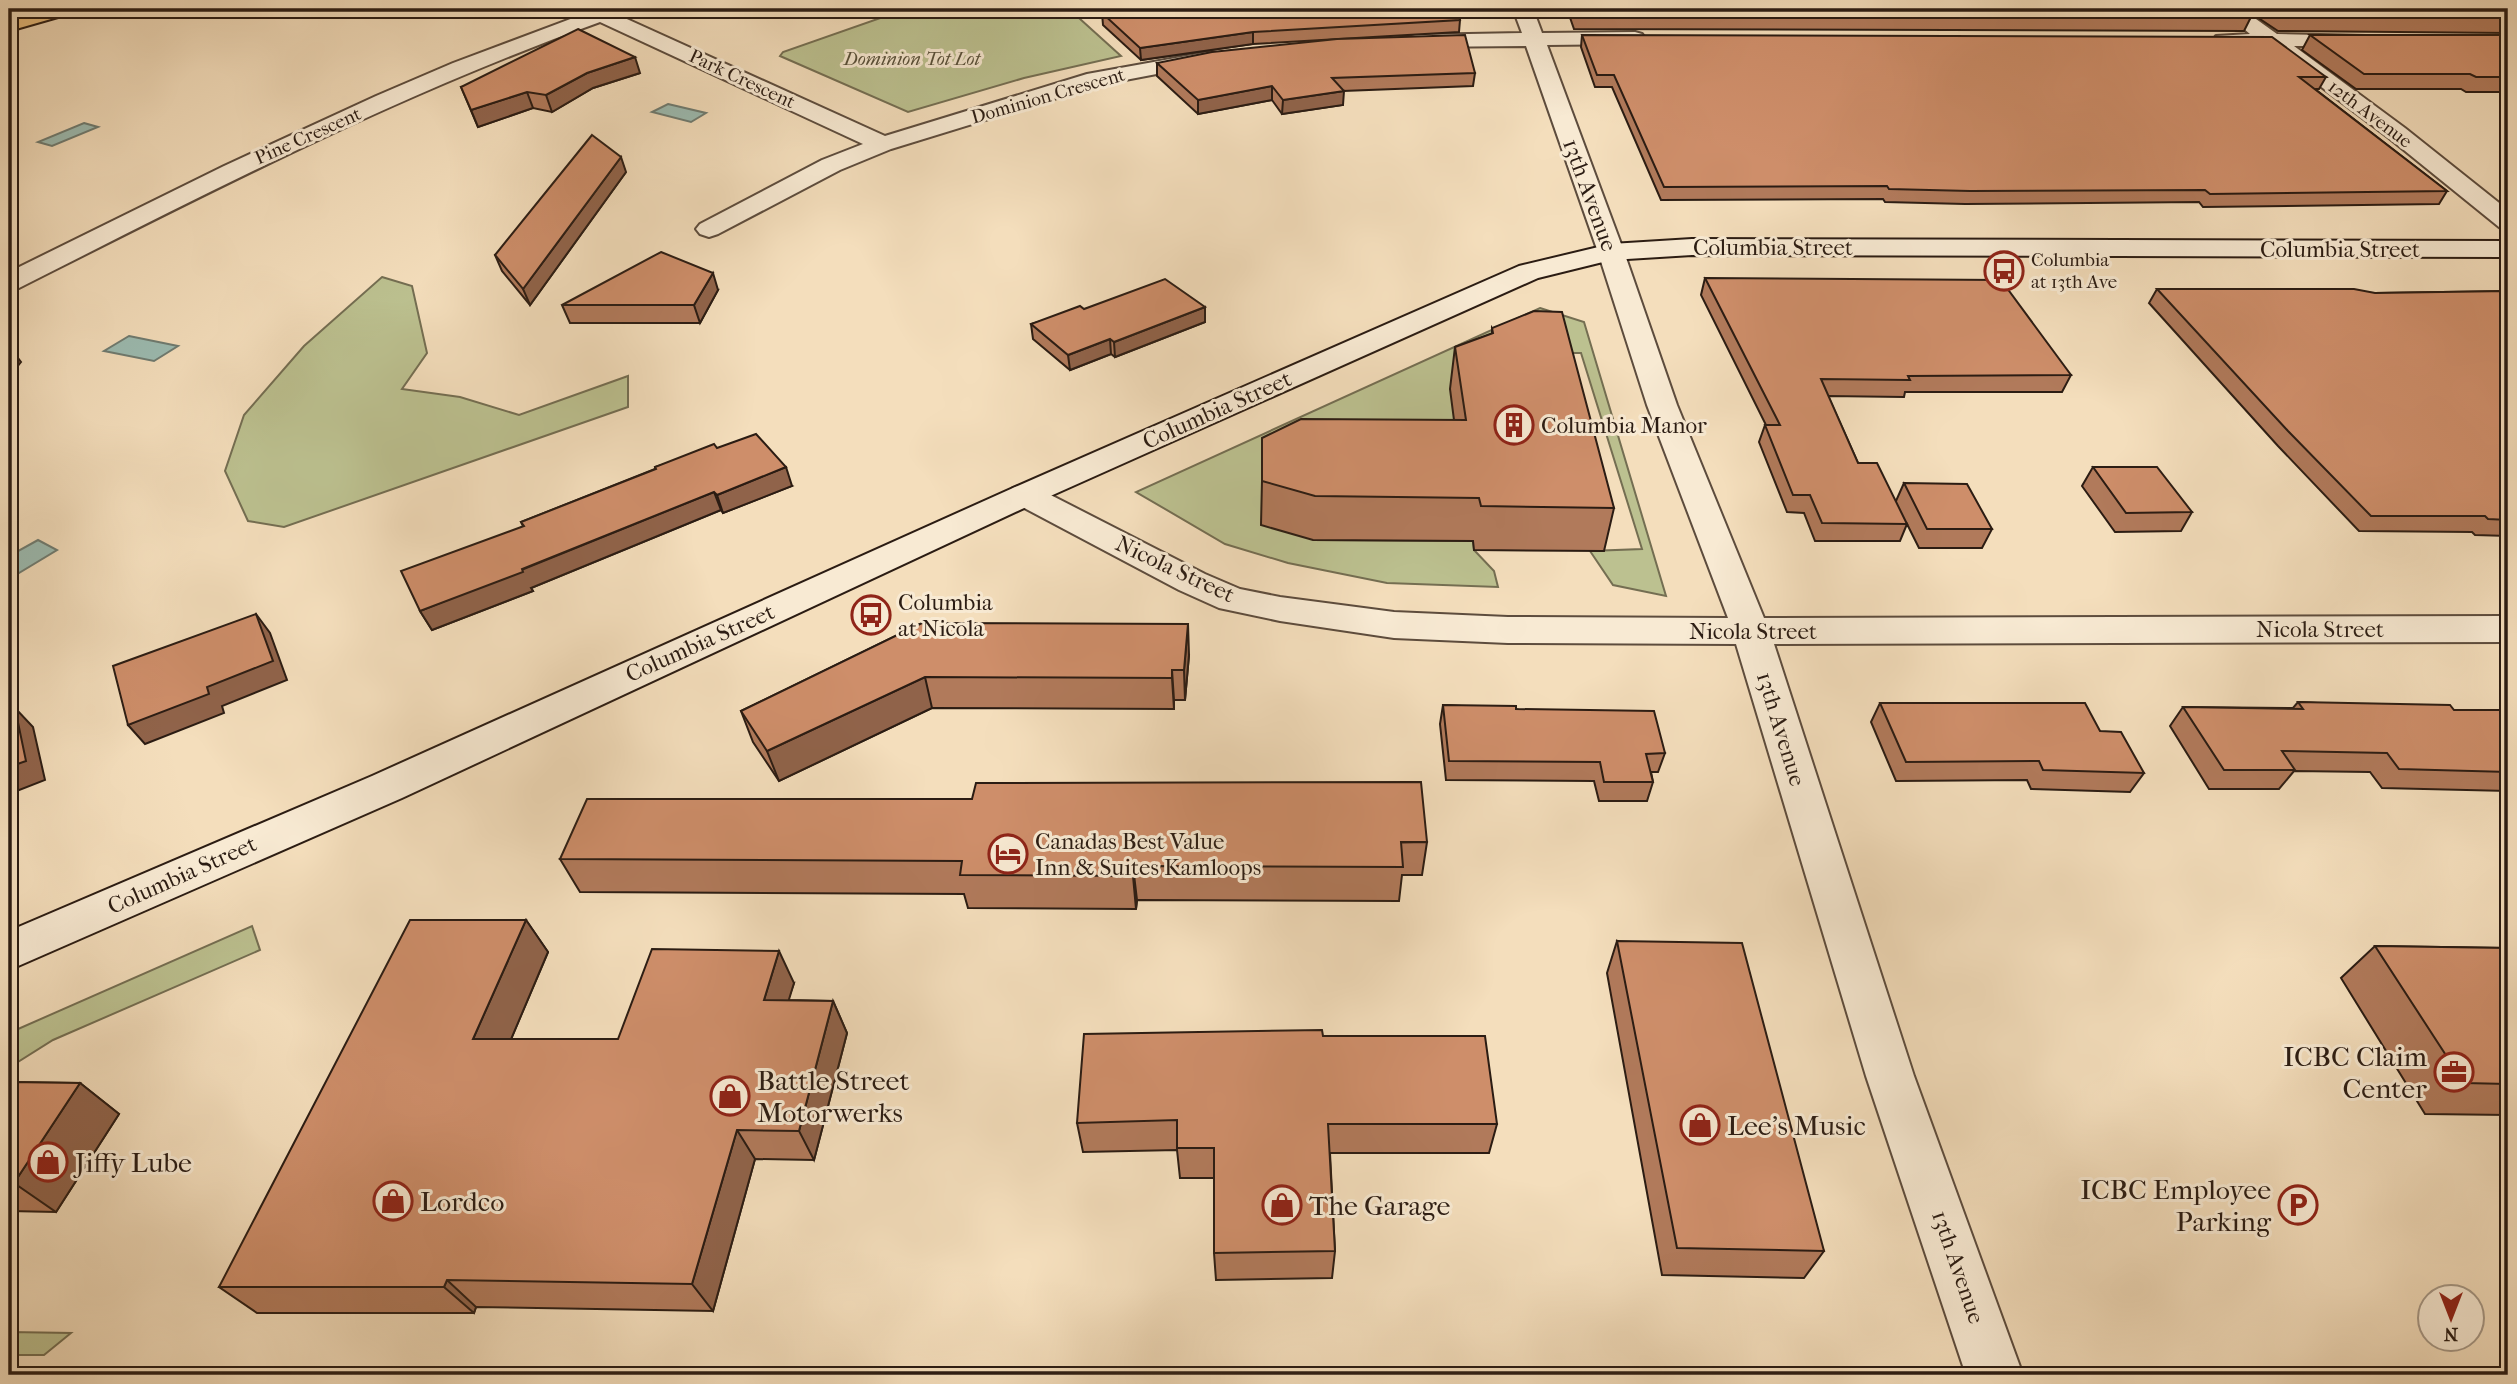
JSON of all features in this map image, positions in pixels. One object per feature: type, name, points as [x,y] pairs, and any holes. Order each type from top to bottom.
[{"type":"highway","points":[[9,25],[65,9]]},
{"type":"street","name":"13th Avenue","points":[[1523,9],[1611,252],[1661,405],[1751,631],[1886,1063],[1995,1375]]},
{"type":"street","name":"12th Avenue","points":[[2230,9],[2397,133],[2508,222]]},
{"type":"street","name":"Park Crescent","points":[[608,11],[883,144]]},
{"type":"street","name":"Pine Crescent","points":[[9,282],[276,151],[447,73],[608,11]]},
{"type":"street","points":[[1391,42],[1650,38]]},
{"type":"street","points":[[2206,40],[2384,40]]},
{"type":"street","name":"Dominion Crescent","points":[[709,229],[831,165],[883,144],[1095,79],[1226,56]]},
{"type":"street","name":"Columbia Street","points":[[9,950],[387,787],[1025,495],[1529,272],[1611,252],[1692,247],[2508,249]]},
{"type":"street","name":"Nicola Street","points":[[1025,495],[1192,582],[1232,599],[1280,609],[1394,625],[1508,630],[1751,631],[2508,629]]},
{"type":"green space","name":"Dominion Tot Lot","points":[[906,9],[1069,9],[1121,56],[1024,78],[908,112],[780,56],[783,52]]},
{"type":"green space","points":[[382,277],[412,286],[427,353],[402,389],[460,397],[519,415],[628,376],[628,407],[284,527],[248,521],[225,471],[244,415],[304,346]]},
{"type":"green space","points":[[1540,308],[1584,322],[1666,596],[1613,585],[1590,551],[1642,549],[1581,353],[1555,353],[1460,463],[1313,540],[1473,541],[1474,550],[1494,571],[1498,587],[1387,583],[1288,563],[1225,544],[1136,492]]},
{"type":"green space","points":[[252,926],[260,950],[53,1040],[18,1062],[9,1073],[9,1033]]},
{"type":"green space","points":[[9,1332],[71,1333],[44,1355],[9,1355]]},
{"type":"water","points":[[668,104],[706,113],[691,122],[652,112]]},
{"type":"water","points":[[84,123],[98,127],[52,146],[38,142]]},
{"type":"water","points":[[129,336],[178,346],[154,361],[104,351]]},
{"type":"water","points":[[38,540],[57,550],[9,579],[9,556]]},
{"type":"building","points":[[1129,9],[1457,9],[1460,20],[1253,32],[1140,48],[1102,13]]},
{"type":"building","points":[[1574,9],[2241,9],[2251,17],[1577,15]]},
{"type":"building","points":[[2273,9],[2508,9],[2508,18],[2285,17]]},
{"type":"building","points":[[578,29],[635,57],[587,73],[546,95],[527,92],[471,110],[461,87]]},
{"type":"building","points":[[1465,35],[1475,73],[1332,78],[1344,91],[1283,100],[1272,86],[1198,100],[1157,63],[1212,52],[1337,39]]},
{"type":"building","points":[[1582,35],[2272,37],[2326,77],[2299,77],[2447,191],[2210,194],[2205,190],[1970,191],[1889,189],[1887,186],[1664,187],[1614,75],[1597,75]]},
{"type":"building","points":[[2310,35],[2508,35],[2508,77],[2476,77],[2470,74],[2364,74]]},
{"type":"building","points":[[592,135],[621,157],[523,289],[495,255]]},
{"type":"building","points":[[661,252],[713,273],[694,305],[562,305]]},
{"type":"building","points":[[1705,278],[2001,280],[2071,375],[1908,376],[1910,380],[1821,379],[1858,463],[1877,463],[1907,524],[1822,523],[1810,495],[1793,495],[1765,425],[1780,425]]},
{"type":"building","points":[[1165,279],[1205,307],[1114,342],[1110,339],[1068,355],[1031,324],[1080,306],[1084,309]]},
{"type":"building","points":[[2157,289],[2354,289],[2375,293],[2508,291],[2508,520],[2488,519],[2485,516],[2371,516]]},
{"type":"building","points":[[1534,311],[1562,312],[1614,508],[1481,506],[1479,498],[1315,496],[1262,481],[1262,438],[1301,419],[1466,420],[1455,347],[1493,333],[1492,328]]},
{"type":"building","points":[[756,434],[786,467],[717,495],[714,492],[522,569],[523,572],[420,611],[401,571],[524,526],[521,522],[714,444],[717,448]]},
{"type":"building","points":[[2093,467],[2157,467],[2192,512],[2126,513]]},
{"type":"building","points":[[1904,483],[1967,484],[1992,529],[1927,529]]},
{"type":"building","points":[[256,614],[273,661],[207,687],[209,694],[128,725],[113,666]]},
{"type":"building","points":[[922,623],[1188,624],[1184,670],[1172,670],[1172,678],[925,677],[767,751],[741,711]]},
{"type":"building","points":[[2298,702],[2450,705],[2454,710],[2508,710],[2508,772],[2399,769],[2387,753],[2282,751],[2295,770],[2224,770],[2183,707],[2303,709]]},
{"type":"building","points":[[1880,703],[2085,703],[2100,731],[2121,732],[2144,773],[2043,770],[2039,761],[1906,762]]},
{"type":"building","points":[[1443,705],[1654,711],[1665,753],[1646,754],[1653,782],[1604,782],[1600,762],[1449,761]]},
{"type":"building","points":[[15,708],[26,761],[9,767],[9,711]]},
{"type":"building","points":[[1421,782],[1427,842],[1401,842],[1403,867],[1133,866],[1133,876],[960,875],[962,861],[560,859],[587,799],[972,799],[976,783]]},
{"type":"building","points":[[410,920],[526,920],[473,1039],[618,1039],[652,949],[779,951],[764,1000],[833,1001],[799,1131],[737,1130],[692,1284],[447,1280],[444,1287],[219,1287]]},
{"type":"building","name":"Lee's Music","points":[[1617,941],[1742,943],[1824,1251],[1677,1248]]},
{"type":"building","points":[[2375,946],[2508,948],[2508,1084],[2464,1083]]},
{"type":"building","points":[[1322,1030],[1323,1036],[1485,1036],[1497,1124],[1328,1124],[1335,1251],[1214,1253],[1214,1148],[1177,1148],[1177,1120],[1077,1123],[1084,1034]]},
{"type":"building","points":[[9,1082],[80,1083],[14,1183],[9,1183]]},
{"type":"place","name":"Columbia at 13th Ave","points":[[2004,271]]},
{"type":"place","name":"Columbia Manor","points":[[1514,425]]},
{"type":"place","name":"Columbia at Nicola","points":[[871,615]]},
{"type":"place","name":"Canadas Best Value Inn & Suites Kamloops","points":[[1008,854]]},
{"type":"place","name":"ICBC Claim Center","points":[[2454,1072]]},
{"type":"place","name":"Battle Street Motorwerks","points":[[730,1096]]},
{"type":"place","name":"Lee's Music","points":[[1700,1125]]},
{"type":"place","name":"Jiffy Lube","points":[[48,1162]]},
{"type":"place","name":"Lordco","points":[[393,1201]]},
{"type":"place","name":"The Garage","points":[[1282,1205]]},
{"type":"place","name":"ICBC Employee Parking","points":[[2298,1205]]}]
